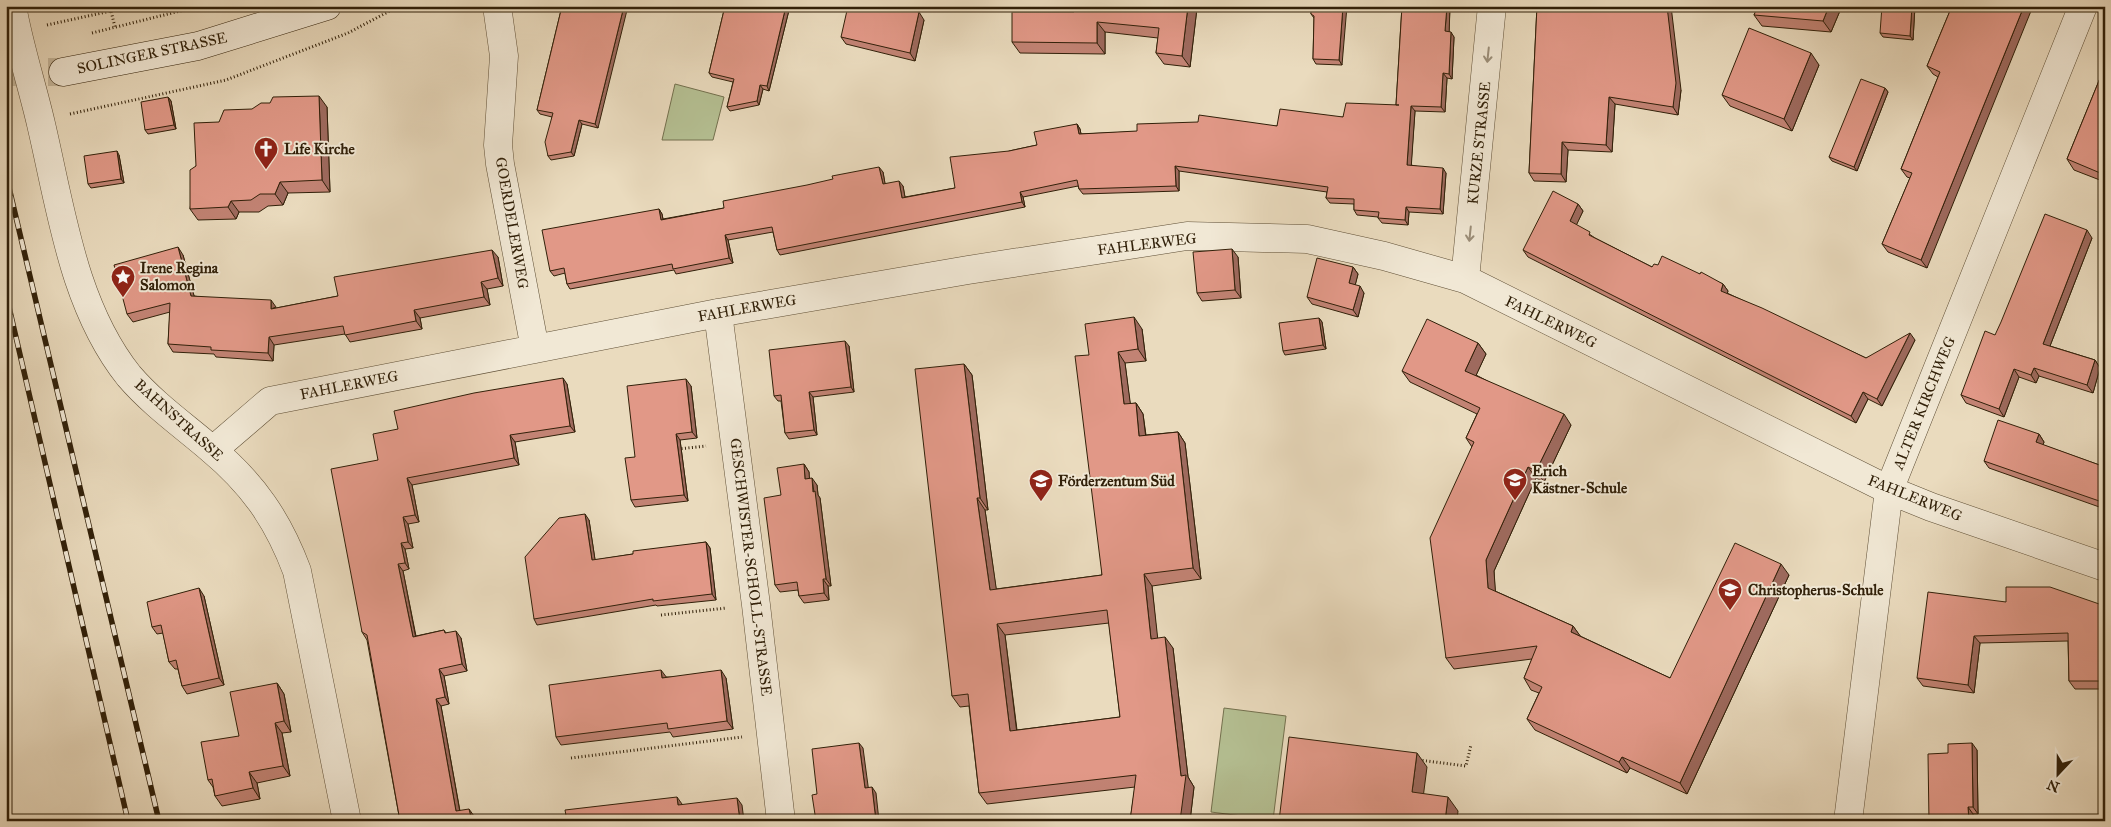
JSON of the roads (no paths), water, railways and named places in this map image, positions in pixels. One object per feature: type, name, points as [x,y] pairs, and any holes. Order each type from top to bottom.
[{"type":"street","name":"SOLINGER STRASSE","points":[[63,72],[198,46],[327,6]]},
{"type":"street","name":"GOERDELERWEG","points":[[497,6],[504,56],[498,145],[500,164],[535,349]]},
{"type":"street","name":"KURZE STRASSE","points":[[1465,279],[1492,6]]},
{"type":"street","name":"ALTER KIRCHWEG","points":[[1848,821],[1889,490],[2083,6]]},
{"type":"street","name":"BAHNSTRASSE","points":[[14,17],[74,261],[97,328],[113,353],[143,390],[213,450],[260,498],[276,522],[298,571],[347,821]]},
{"type":"street","name":"FAHLERWEG","points":[[213,450],[270,401],[718,313],[840,291],[1187,236],[1308,239],[1384,256],[1465,279],[1889,490],[1931,507],[2105,567]]},
{"type":"street","name":"GESCHWISTER-SCHOLL-STRASSE","points":[[718,313],[756,605],[781,821]]},
{"type":"tunnel","points":[[6,72],[63,72]]},
{"type":"railway","points":[[6,175],[159,821]]},
{"type":"railway","points":[[6,294],[128,821]]},
{"type":"place","name":"Life Kirche","points":[[266,170]]},
{"type":"place","name":"Irene Regina Salomon","points":[[123,298]]},
{"type":"place","name":"Erich Kästner-Schule","points":[[1515,501]]},
{"type":"place","name":"Förderzentum Süd","points":[[1041,502]]},
{"type":"place","name":"Christopherus-Schule","points":[[1730,611]]}]
